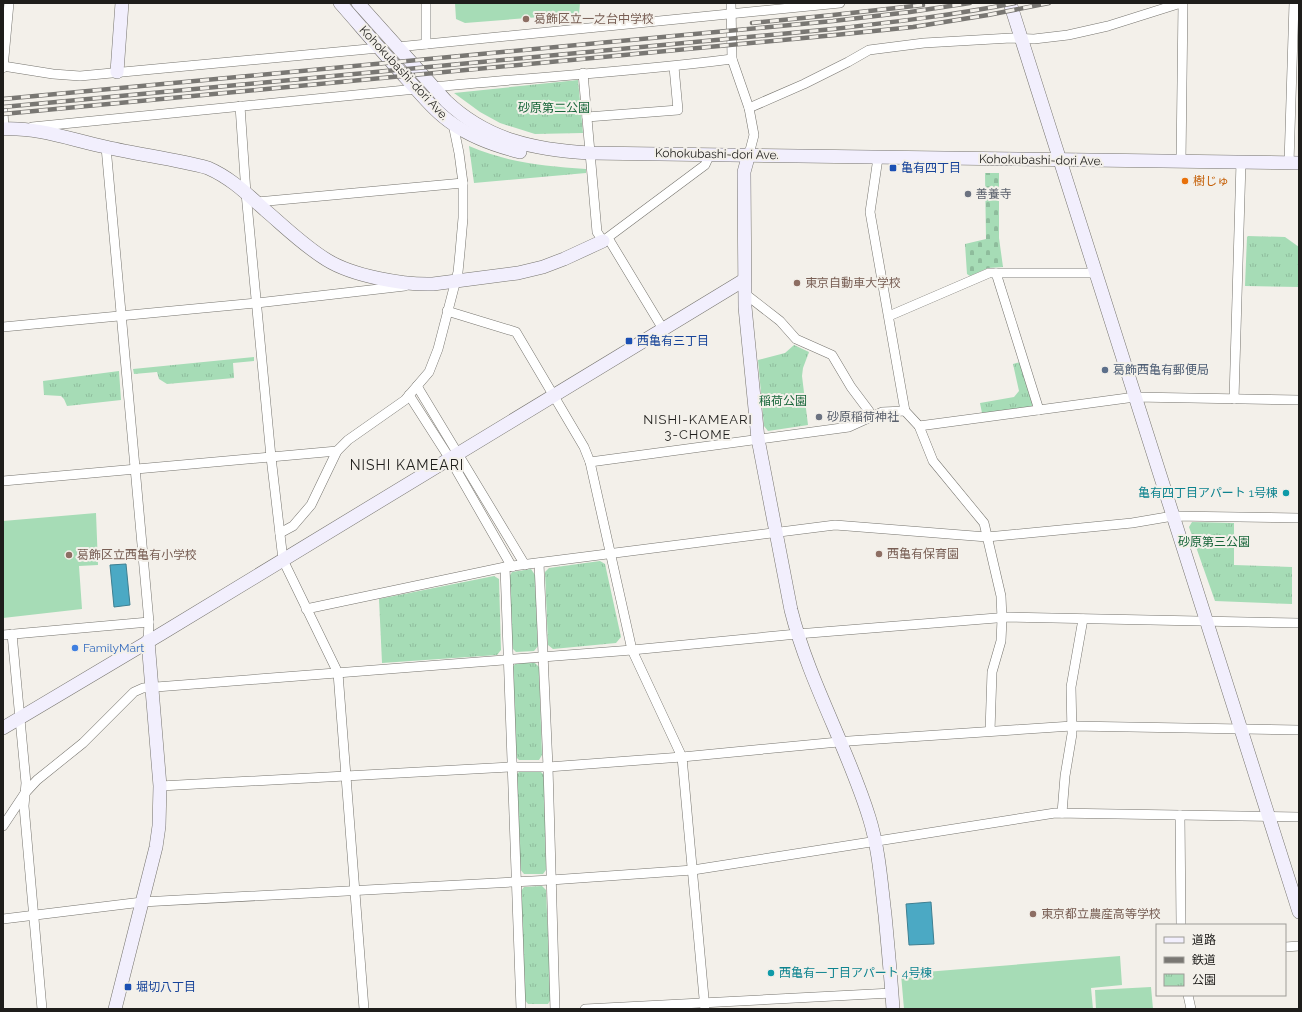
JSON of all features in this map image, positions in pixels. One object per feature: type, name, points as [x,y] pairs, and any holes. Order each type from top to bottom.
[{"type":"street","points":[[9,3],[3,67],[53,74],[80,76],[379,48]]},
{"type":"street","points":[[117,72],[122,3]]},
{"type":"street","name":"Kohokubashi-dori Ave.","points":[[340,3],[416,89],[444,118],[481,140],[496,146],[531,154],[568,152],[749,154],[878,158],[1294,163]]},
{"type":"street","name":"Kohokubashi-dori Ave.","points":[[358,3],[458,113],[472,123],[494,135],[512,142],[568,152]]},
{"type":"street","points":[[426,3],[426,44]]},
{"type":"street","points":[[731,3],[732,59],[749,108],[754,135],[744,172],[744,287],[758,439],[797,634],[806,661],[869,816],[875,841],[880,869],[894,1009]]},
{"type":"street","points":[[397,47],[840,3]]},
{"type":"street","points":[[1010,3],[1299,912]]},
{"type":"street","points":[[749,108],[804,84],[869,50],[924,43],[1021,38],[1034,39],[1068,35],[1108,26],[1182,3],[1181,161]]},
{"type":"street","points":[[1294,3],[1294,163]]},
{"type":"street","points":[[434,87],[583,73],[674,67],[732,59]]},
{"type":"street","points":[[587,118],[678,110],[674,67]]},
{"type":"street","points":[[583,73],[597,232],[605,240],[664,329]]},
{"type":"street","points":[[3,111],[4,129],[416,89]]},
{"type":"street","points":[[240,106],[246,193],[283,560],[338,674],[364,1009]]},
{"type":"street","points":[[280,533],[293,526],[311,505],[337,451],[348,440],[405,400],[429,372],[438,349],[458,272],[464,218],[463,183],[453,124]]},
{"type":"street","points":[[19,128],[208,168],[226,177],[312,250],[340,268],[374,277],[422,284]]},
{"type":"street","points":[[106,147],[120,315],[149,622],[148,641],[160,786],[159,826],[156,847],[115,1009]]},
{"type":"street","points":[[3,327],[257,303],[455,281],[518,273],[543,267],[564,260],[605,240],[705,165],[710,154]]},
{"type":"street","points":[[878,158],[870,212],[905,411],[918,426],[933,461],[984,523],[1001,596],[1001,641],[992,672],[990,731]]},
{"type":"street","points":[[1234,399],[1241,162]]},
{"type":"street","points":[[257,202],[463,183]]},
{"type":"street","points":[[889,316],[989,273],[1095,272]]},
{"type":"street","points":[[996,273],[1039,410]]},
{"type":"street","points":[[3,728],[664,329],[744,287]]},
{"type":"street","points":[[744,287],[780,321],[796,339],[832,355],[868,415]]},
{"type":"street","points":[[448,312],[516,332],[584,447],[590,462],[632,650],[682,757],[705,1006]]},
{"type":"street","points":[[417,386],[508,567],[508,660],[521,1009]]},
{"type":"street","points":[[410,395],[454,457],[525,565]]},
{"type":"street","points":[[918,426],[1135,397],[1299,400]]},
{"type":"street","points":[[590,462],[849,428],[868,415],[882,412],[905,411]]},
{"type":"street","points":[[3,481],[337,451]]},
{"type":"street","points":[[306,610],[508,567],[835,525],[987,537],[1132,523],[1173,516],[1299,518]]},
{"type":"street","points":[[539,563],[548,767],[555,1009]]},
{"type":"street","points":[[3,826],[25,793],[37,780],[83,743],[134,692],[143,688],[632,650],[797,634],[1009,617],[1299,623]]},
{"type":"street","points":[[1062,813],[1065,776],[1072,734],[1071,687],[1083,619]]},
{"type":"street","points":[[42,1009],[24,806],[26,782],[20,718],[8,634],[149,622]]},
{"type":"street","points":[[160,786],[512,767],[548,767],[682,757],[840,742],[1072,726],[1299,730]]},
{"type":"street","points":[[3,919],[142,902],[551,880],[693,870],[1062,813],[1299,817]]},
{"type":"street","points":[[1180,815],[1181,924]]},
{"type":"street","points":[[1286,947],[1299,946]]},
{"type":"street","points":[[585,1009],[705,1006],[892,993]]},
{"type":"street","points":[[1188,996],[1191,1009]]},
{"type":"green space","points":[[455,3],[580,3],[579,14],[465,23],[456,19]]},
{"type":"green space","name":"砂原第二公園","points":[[578,80],[583,133],[535,134],[500,123],[480,112],[454,93]]},
{"type":"green space","points":[[469,146],[512,160],[555,167],[586,169],[586,173],[474,183]]},
{"type":"green space","points":[[985,173],[999,173],[999,238],[1003,267],[988,268],[970,276],[967,274],[965,244],[986,239]]},
{"type":"green space","points":[[1248,236],[1285,237],[1299,247],[1299,287],[1245,286]]},
{"type":"green space","name":"稲荷公園","points":[[794,345],[809,352],[803,368],[802,376],[808,425],[768,431],[764,426],[758,360],[785,353]]},
{"type":"green space","points":[[254,357],[254,361],[233,363],[234,378],[167,384],[159,379],[157,372],[134,374],[133,369]]},
{"type":"green space","points":[[1020,362],[1033,404],[1031,407],[982,413],[980,403],[1014,397],[1019,391],[1013,364]]},
{"type":"green space","points":[[119,371],[121,400],[67,406],[61,396],[44,395],[43,381]]},
{"type":"green space","points":[[96,513],[98,565],[79,566],[82,609],[3,618],[3,521]]},
{"type":"green space","name":"砂原第三公園","points":[[1192,522],[1234,523],[1234,565],[1292,567],[1292,604],[1215,601],[1189,527]]},
{"type":"green space","points":[[600,561],[605,564],[621,637],[616,643],[553,649],[548,645],[545,572],[549,568]]},
{"type":"green space","points":[[531,569],[535,575],[538,646],[534,651],[516,652],[511,647],[509,577],[512,572]]},
{"type":"green space","points":[[494,576],[499,579],[501,650],[497,655],[382,663],[379,599]]},
{"type":"green space","points":[[516,663],[535,663],[539,667],[542,755],[539,760],[519,760],[514,755],[511,669]]},
{"type":"green space","points":[[540,771],[544,775],[546,870],[543,874],[524,874],[519,868],[515,776],[519,772]]},
{"type":"green space","points":[[542,886],[546,890],[551,999],[548,1004],[528,1004],[524,999],[521,891],[524,887]]},
{"type":"green space","points":[[1120,956],[1122,985],[1091,988],[1093,1009],[904,1009],[901,974]]},
{"type":"green space","points":[[1151,987],[1153,1009],[1096,1009],[1095,990]]},
{"type":"water","points":[[126,564],[130,605],[114,607],[110,565]]},
{"type":"water","points":[[931,902],[934,944],[909,945],[906,904]]},
{"type":"railway","points":[[3,99],[833,21],[970,3]]},
{"type":"railway","points":[[3,107],[833,29],[947,15],[1015,3]]},
{"type":"railway","points":[[3,114],[913,27],[988,15],[1049,3]]},
{"type":"railway","points":[[752,23],[923,5]]},
{"type":"place","name":"葛飾区立一之台中学校","points":[[526,19]]},
{"type":"place","name":"亀有四丁目","points":[[893,168]]},
{"type":"place","name":"樹じゅ","points":[[1185,181]]},
{"type":"place","name":"善養寺","points":[[968,194]]},
{"type":"place","name":"東京自動車大学校","points":[[797,283]]},
{"type":"place","name":"西亀有三丁目","points":[[629,341]]},
{"type":"place","name":"葛飾西亀有郵便局","points":[[1105,370]]},
{"type":"place","name":"砂原稲荷神社","points":[[819,417]]},
{"type":"place","name":"亀有四丁目アパート 1号棟","points":[[1286,493]]},
{"type":"place","name":"西亀有保育園","points":[[879,554]]},
{"type":"place","name":"葛飾区立西亀有小学校","points":[[69,555]]},
{"type":"place","name":"FamilyMart","points":[[75,648]]},
{"type":"place","name":"東京都立農産高等学校","points":[[1033,914]]},
{"type":"place","name":"西亀有一丁目アパート 4号棟","points":[[771,973]]},
{"type":"place","name":"堀切八丁目","points":[[128,987]]},
{"type":"district","name":"NISHI-KAMEARI 3-CHOME","points":[[698,426]]},
{"type":"district","name":"NISHI KAMEARI","points":[[407,465]]}]
